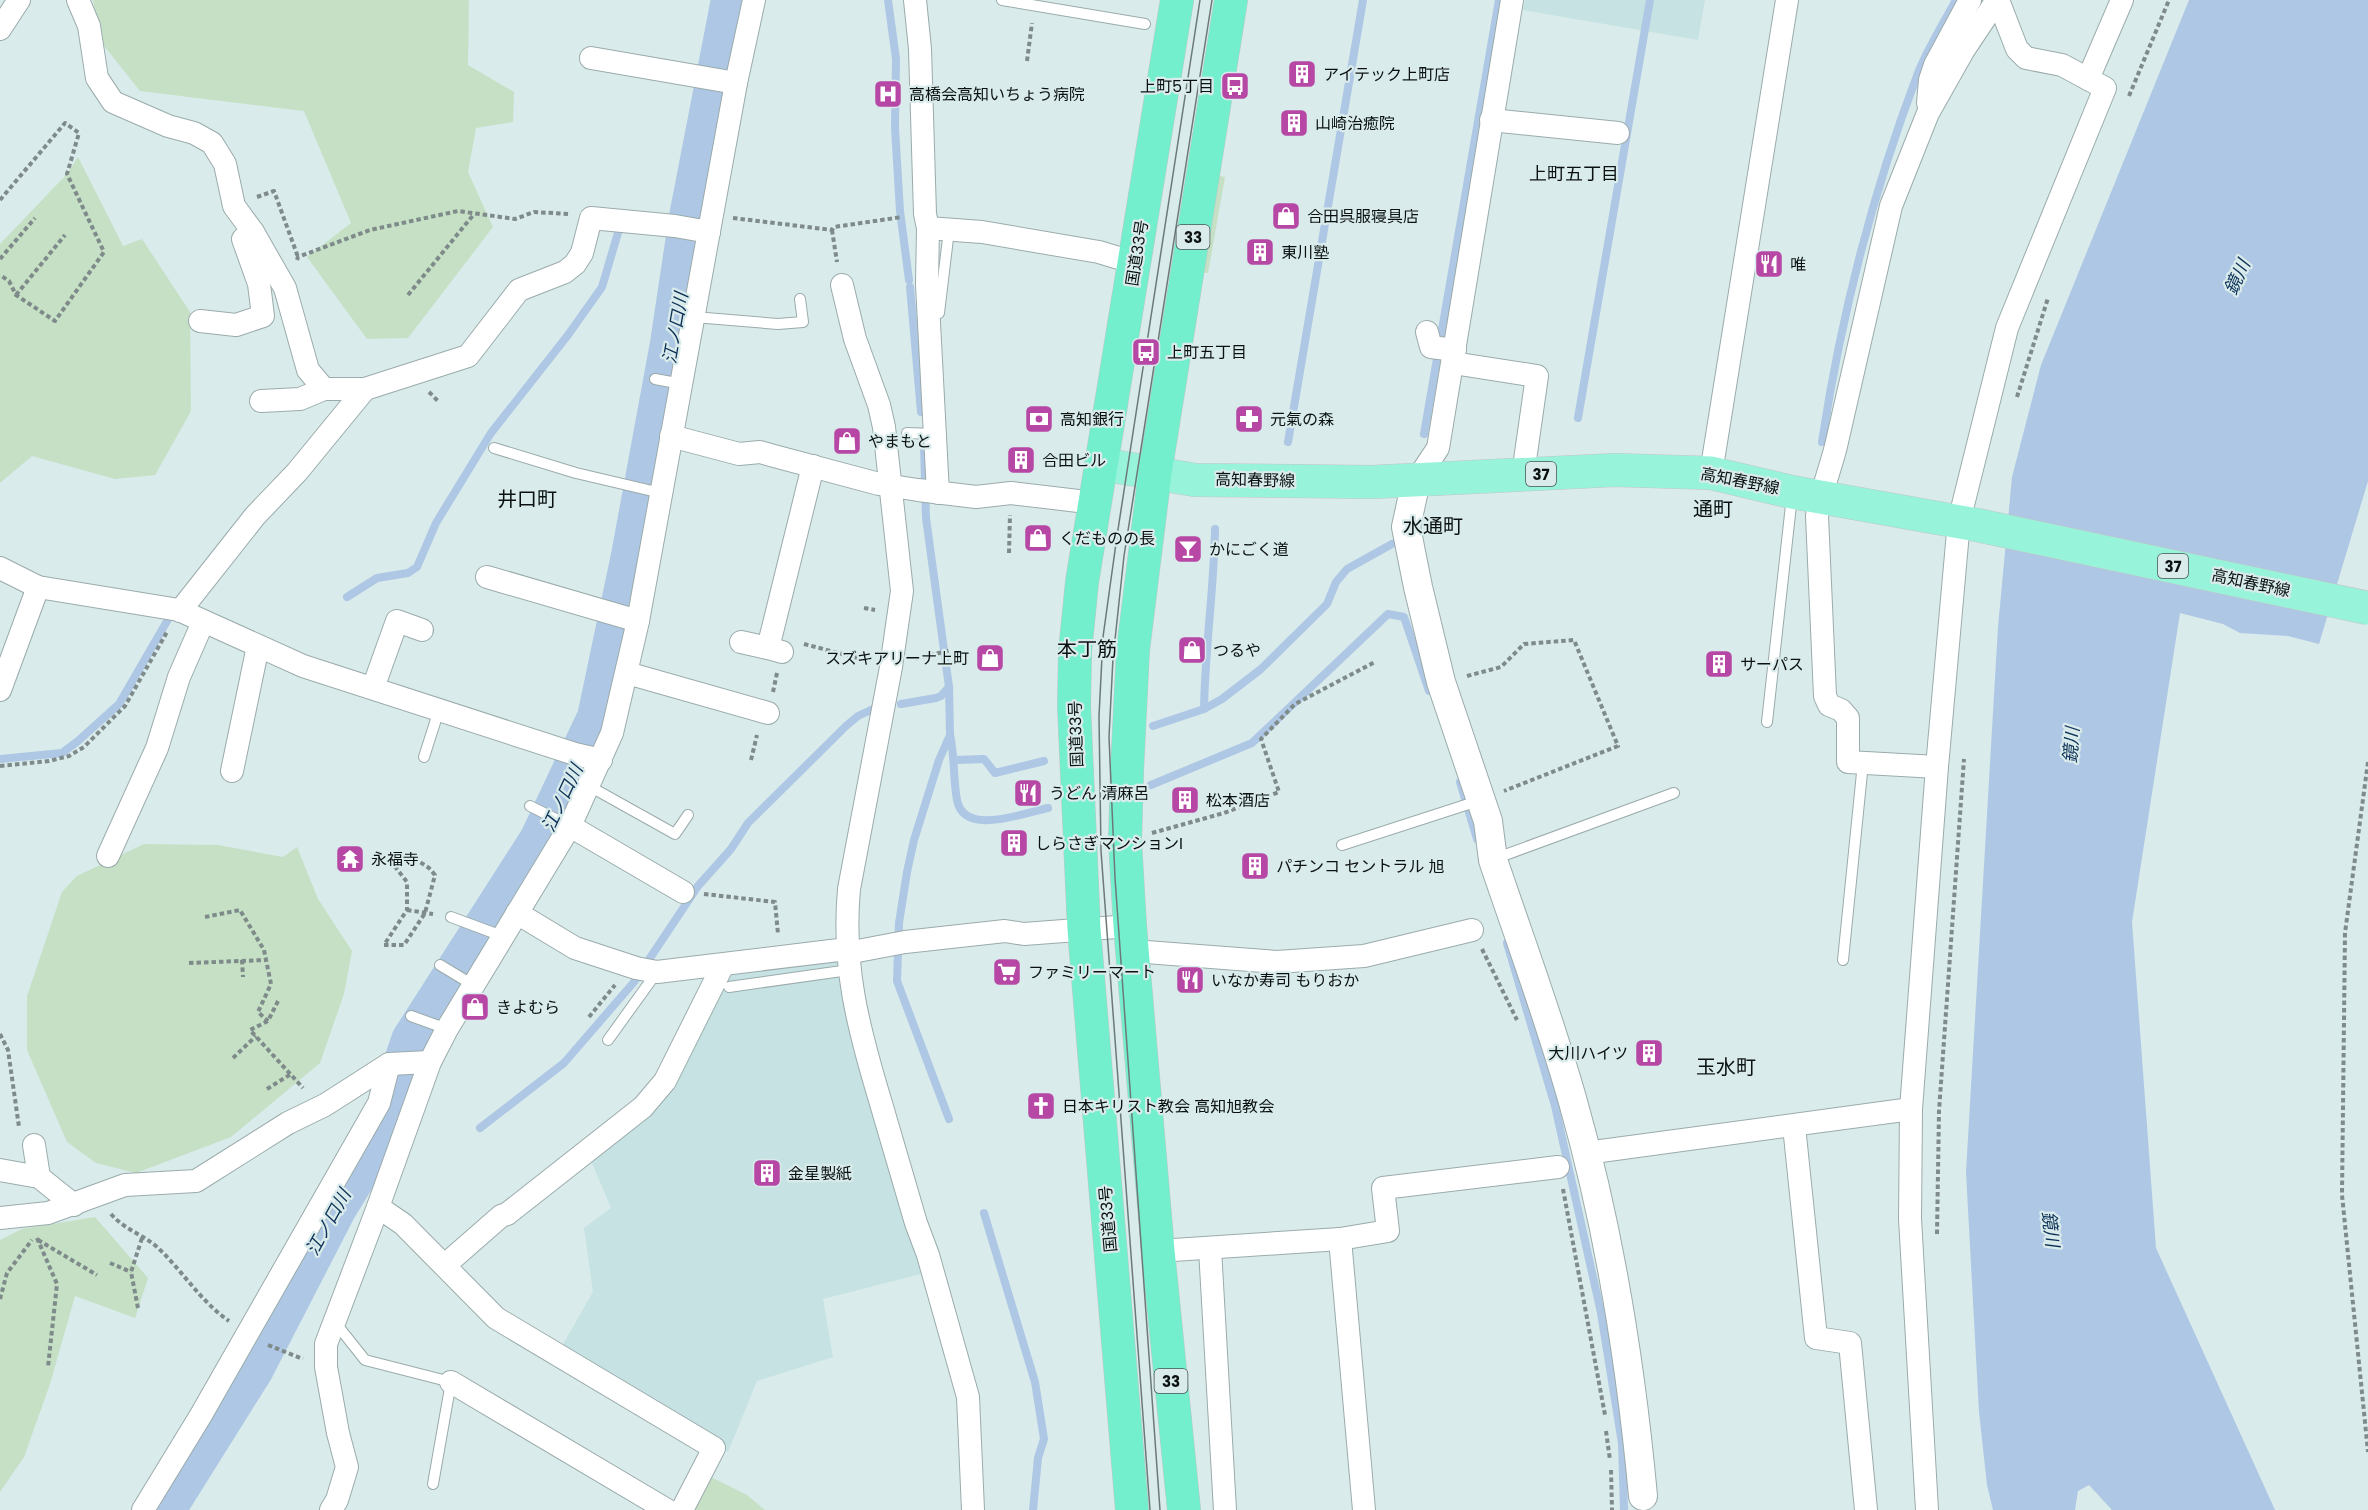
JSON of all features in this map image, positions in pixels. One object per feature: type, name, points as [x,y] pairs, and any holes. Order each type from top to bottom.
[{"type":"highway","name":"国道33号","points":[[1132,1510],[1084,929],[1074,706],[1075,663],[1082,582],[1177,0]]},
{"type":"highway","name":"33","points":[[1184,1510],[1158,1251],[1125,841],[1133,650],[1155,473],[1231,0]]},
{"type":"main road","name":"高知春野線","points":[[1101,464],[1195,480],[1416,481],[1615,470],[1711,473],[1806,495],[1968,523],[2368,608]]},
{"type":"street","points":[[0,29],[19,0]]},
{"type":"street","points":[[78,0],[89,26],[97,78],[113,102],[168,126],[194,133],[212,144],[225,164],[234,206],[253,232],[285,288],[308,370],[324,389]]},
{"type":"street","points":[[331,1510],[338,1500],[348,1467],[338,1432],[326,1367],[326,1344],[378,1207],[424,1062],[447,1029],[517,913],[589,786],[590,758],[612,733],[627,673],[627,619],[661,493],[677,383],[694,317],[723,81],[754,0]]},
{"type":"street","points":[[915,0],[920,49],[924,204],[938,229],[927,285],[935,434],[930,492]]},
{"type":"street","points":[[1512,0],[1438,448],[1416,481],[1406,527],[1441,682],[1488,821],[1493,860],[1572,1100],[1586,1153],[1634,1399],[1643,1505]]},
{"type":"street","points":[[1711,473],[1787,0]]},
{"type":"street","points":[[1928,113],[1930,80],[1935,65],[1970,0]]},
{"type":"street","points":[[1937,767],[1848,762],[1848,718],[1840,710],[1829,705],[1825,696],[1818,546],[1806,495],[1828,479],[1891,207],[1928,113],[1963,51],[1998,0]]},
{"type":"street","points":[[1926,1510],[1910,1219],[1911,1108],[1937,767],[1968,523],[2007,328],[2029,279],[2105,88],[2062,65],[2026,58],[2017,49],[1998,0]]},
{"type":"street","points":[[2088,79],[2122,0]]},
{"type":"street","points":[[591,58],[723,81]]},
{"type":"street","points":[[1491,120],[1618,133]]},
{"type":"street","points":[[261,401],[300,399],[324,389],[365,389],[468,356],[519,290],[565,272],[575,264],[582,253],[591,218],[675,226],[706,226]]},
{"type":"street","points":[[938,229],[994,234],[1099,252],[1135,263]]},
{"type":"street","points":[[200,321],[236,325],[262,316],[259,284],[243,239],[253,232]]},
{"type":"street","points":[[842,285],[855,339],[879,405],[884,427],[902,591],[891,667],[849,888],[848,957],[857,1023],[916,1223],[928,1255],[968,1397],[973,1510]]},
{"type":"street","points":[[1429,340],[1454,357],[1537,376],[1523,474]]},
{"type":"street","points":[[179,611],[255,516],[297,472],[365,389]]},
{"type":"street","points":[[671,436],[740,454],[760,452],[889,486],[976,497],[1011,493],[1095,503]]},
{"type":"street","points":[[741,642],[784,648],[813,466]]},
{"type":"street","points":[[0,568],[38,587],[179,611],[303,666],[590,758]]},
{"type":"street","points":[[487,577],[627,619]]},
{"type":"street","points":[[0,690],[38,587]]},
{"type":"street","points":[[108,856],[157,748],[179,677],[203,621]]},
{"type":"street","points":[[373,687],[397,621],[422,630]]},
{"type":"street","points":[[232,771],[258,646]]},
{"type":"street","points":[[627,673],[768,713]]},
{"type":"street","points":[[567,825],[683,892]]},
{"type":"street","points":[[517,913],[575,948],[644,969],[723,965],[780,955],[848,957],[898,943],[1005,931],[1024,934],[1084,929],[1277,962],[1364,956],[1472,930]]},
{"type":"street","points":[[446,1265],[501,1216],[507,1214],[643,1107],[665,1081],[723,965]]},
{"type":"street","points":[[0,1218],[37,1215],[85,1201],[125,1185],[196,1181],[288,1123],[325,1105],[391,1063],[424,1062]]},
{"type":"street","points":[[143,1510],[201,1415],[379,1102],[391,1063]]},
{"type":"street","points":[[1586,1153],[1911,1108]]},
{"type":"street","points":[[1794,1126],[1816,1338],[1850,1343],[1866,1510]]},
{"type":"street","points":[[34,1145],[39,1177]]},
{"type":"street","points":[[0,1170],[39,1177],[85,1201]]},
{"type":"street","points":[[1158,1251],[1340,1239],[1388,1231],[1383,1188],[1561,1177]]},
{"type":"street","points":[[378,1207],[403,1224],[496,1318],[714,1448],[682,1510]]},
{"type":"street","points":[[1340,1239],[1364,1510]]},
{"type":"street","points":[[1210,1249],[1225,1510]]},
{"type":"street","points":[[451,1382],[667,1510]]},
{"type":"lane","points":[[1002,0],[1145,24]]},
{"type":"lane","points":[[938,229],[939,313]]},
{"type":"lane","points":[[694,317],[778,324],[803,322],[800,299]]},
{"type":"lane","points":[[655,379],[677,383]]},
{"type":"lane","points":[[907,433],[935,434]]},
{"type":"lane","points":[[494,448],[576,473],[661,493]]},
{"type":"lane","points":[[1767,722],[1806,495]]},
{"type":"lane","points":[[424,757],[439,710]]},
{"type":"lane","points":[[1843,960],[1863,763]]},
{"type":"lane","points":[[589,786],[675,834],[688,815]]},
{"type":"lane","points":[[1493,860],[1674,793]]},
{"type":"lane","points":[[1342,845],[1481,800]]},
{"type":"lane","points":[[530,806],[567,825]]},
{"type":"lane","points":[[451,917],[502,936]]},
{"type":"lane","points":[[729,987],[848,957]]},
{"type":"lane","points":[[440,964],[473,985]]},
{"type":"lane","points":[[608,1040],[644,969]]},
{"type":"lane","points":[[411,1016],[447,1029]]},
{"type":"lane","points":[[334,1321],[365,1360],[451,1382],[433,1484]]},
{"type":"path","points":[[2128,99],[2169,0]]},
{"type":"path","points":[[1027,61],[1034,5]]},
{"type":"path","points":[[0,200],[65,123],[79,133],[67,174],[104,252],[55,321],[16,295],[9,281],[0,275]]},
{"type":"path","points":[[274,190],[298,257],[297,265]]},
{"type":"path","points":[[298,257],[370,230],[458,211],[515,219],[534,213],[566,213],[591,218]]},
{"type":"path","points":[[408,295],[474,213]]},
{"type":"path","points":[[0,259],[35,218]]},
{"type":"path","points":[[832,230],[834,226],[893,218]]},
{"type":"path","points":[[706,226],[832,230]]},
{"type":"path","points":[[832,230],[842,285]]},
{"type":"path","points":[[16,295],[65,235]]},
{"type":"path","points":[[2014,405],[2048,297]]},
{"type":"path","points":[[1009,553],[1011,493]]},
{"type":"path","points":[[864,608],[870,610]]},
{"type":"path","points":[[0,765],[49,761],[69,756],[89,743],[125,706],[179,611]]},
{"type":"path","points":[[1441,682],[1501,667],[1524,644],[1574,640],[1618,746],[1481,800]]},
{"type":"path","points":[[784,648],[891,667]]},
{"type":"path","points":[[936,654],[951,650]]},
{"type":"path","points":[[1125,841],[1224,813],[1279,792],[1261,739],[1295,704],[1375,662]]},
{"type":"path","points":[[1937,1236],[1939,1111],[1965,752]]},
{"type":"path","points":[[2368,762],[2345,933],[2342,1195],[2368,1452]]},
{"type":"path","points":[[408,854],[429,868],[435,875],[425,913],[404,945],[384,945],[407,910],[407,882],[389,859],[408,854]]},
{"type":"path","points":[[708,895],[775,902],[780,955]]},
{"type":"path","points":[[205,917],[240,910],[264,950],[271,984],[258,1012],[268,1021]]},
{"type":"path","points":[[407,910],[451,917]]},
{"type":"path","points":[[1472,930],[1519,1027]]},
{"type":"path","points":[[242,960],[243,977]]},
{"type":"path","points":[[189,963],[266,960]]},
{"type":"path","points":[[589,1017],[644,969]]},
{"type":"path","points":[[278,1001],[268,1021],[250,1030],[301,1086]]},
{"type":"path","points":[[0,1035],[8,1050],[21,1132],[24,1140],[34,1145]]},
{"type":"path","points":[[233,1058],[256,1036]]},
{"type":"path","points":[[267,1089],[291,1074]]},
{"type":"path","points":[[1561,1177],[1604,1414],[1611,1472],[1612,1510]]},
{"type":"path","points":[[85,1201],[121,1226],[155,1245],[213,1310],[247,1333]]},
{"type":"path","points":[[0,1299],[7,1273],[42,1232]]},
{"type":"path","points":[[35,1238],[97,1275]]},
{"type":"path","points":[[35,1238],[57,1284],[48,1367]]},
{"type":"path","points":[[138,1308],[131,1272],[142,1238]]},
{"type":"path","points":[[110,1263],[131,1272]]},
{"type":"shaded area","points":[[1525,0],[1705,0],[1698,40],[1523,10]]},
{"type":"shaded area","name":"金星製紙","points":[[840,958],[853,1032],[921,1274],[823,1299],[833,1357],[757,1381],[728,1452],[561,1348],[593,1292],[584,1228],[611,1208],[589,1156],[631,1123],[718,984],[736,971]]},
{"type":"green space","points":[[93,0],[469,0],[468,65],[514,92],[513,122],[476,128],[468,172],[493,227],[408,338],[367,339],[307,257],[351,223],[304,111],[140,91],[101,42]]},
{"type":"green space","points":[[78,157],[123,246],[142,239],[190,312],[191,411],[155,475],[115,479],[32,456],[0,483],[0,244],[67,174]]},
{"type":"green space","points":[[1215,175],[1225,177],[1208,273],[1198,272]]},
{"type":"green space","points":[[144,844],[218,845],[283,857],[297,847],[318,899],[352,951],[344,994],[320,1063],[231,1137],[136,1173],[96,1163],[67,1142],[27,1050],[27,996],[62,892],[77,876]]},
{"type":"green space","points":[[95,1217],[148,1278],[135,1318],[75,1296],[50,1384],[24,1457],[0,1492],[0,1240],[22,1229]]},
{"type":"green space","points":[[707,1475],[747,1495],[765,1510],[689,1510]]},
{"type":"water","name":"鏡川","points":[[2189,0],[2368,0],[2368,481],[2319,644],[2288,636],[2240,633],[2223,624],[2180,613],[2132,922],[2156,1248],[2275,1510],[2112,1510],[2089,1485],[2078,1491],[2075,1510],[1993,1510],[1987,1485],[1979,1412],[1966,1172],[1998,627],[2012,477],[2041,365]]},
{"type":"waterway","name":"江ノ口川","points":[[162,1510],[251,1368],[334,1207],[387,1120],[414,1041],[542,841],[600,718],[634,556],[673,344],[692,217],[734,0]]},
{"type":"waterway","points":[[888,0],[896,59],[895,128],[900,211],[909,280]]},
{"type":"waterway","points":[[1288,442],[1363,0]]},
{"type":"waterway","points":[[1424,434],[1499,0]]},
{"type":"waterway","points":[[1578,418],[1650,0]]},
{"type":"waterway","points":[[1822,442],[1849,301],[1873,208],[1922,64],[1956,0]]},
{"type":"waterway","points":[[347,597],[377,578],[408,573],[417,567],[436,523],[491,433],[568,335],[602,287],[620,226],[622,226]]},
{"type":"waterway","points":[[910,287],[921,412]]},
{"type":"waterway","points":[[924,447],[926,518],[949,687],[950,735],[939,760],[914,840],[907,872],[899,923],[897,981],[949,1119]]},
{"type":"waterway","points":[[1153,726],[1204,709],[1215,529]]},
{"type":"waterway","points":[[1204,709],[1222,699],[1261,669],[1327,604],[1336,582],[1347,569],[1392,544]]},
{"type":"waterway","points":[[1151,785],[1252,743],[1388,614],[1404,617],[1429,691]]},
{"type":"waterway","points":[[0,759],[62,753],[78,741],[119,704],[170,616]]},
{"type":"waterway","points":[[901,704],[936,698],[949,687]]},
{"type":"waterway","points":[[480,1128],[564,1063],[634,982],[698,886],[731,849],[748,823],[846,726],[858,716],[873,709]]},
{"type":"waterway","points":[[950,735],[957,800],[962,811],[971,818],[996,820],[1048,808]]},
{"type":"waterway","points":[[955,760],[984,759],[995,773],[1044,761]]},
{"type":"waterway","points":[[1460,782],[1477,839]]},
{"type":"waterway","points":[[1507,943],[1555,1106],[1601,1313],[1622,1443],[1624,1510]]},
{"type":"waterway","name":"江ノ口川","points":[[390,1110],[399,1110]]},
{"type":"waterway","points":[[984,1213],[1035,1382],[1044,1439],[1038,1458],[1033,1510]]},
{"type":"tram line","points":[[1150,1510],[1101,851],[1099,716],[1103,637],[1117,536],[1200,0]]},
{"type":"tram line","points":[[1160,1510],[1115,878],[1109,737],[1113,658],[1124,556],[1212,0]]},
{"type":"place","name":"アイテック上町店","points":[[1302,74]]},
{"type":"place","name":"上町5丁目","points":[[1235,86]]},
{"type":"place","name":"高橋会高知いちょう病院","points":[[888,94]]},
{"type":"place","name":"山崎治癒院","points":[[1294,123]]},
{"type":"place","name":"合田呉服寝具店","points":[[1286,216]]},
{"type":"place","name":"東川塾","points":[[1260,252]]},
{"type":"place","name":"唯","points":[[1769,264]]},
{"type":"place","name":"上町五丁目","points":[[1146,352]]},
{"type":"place","name":"高知銀行","points":[[1039,419]]},
{"type":"place","name":"元氣の森","points":[[1249,419]]},
{"type":"place","name":"やまもと","points":[[847,441]]},
{"type":"place","name":"合田ビル","points":[[1021,460]]},
{"type":"place","name":"くだものの長","points":[[1038,538]]},
{"type":"place","name":"かにごく道","points":[[1188,549]]},
{"type":"place","name":"つるや","points":[[1192,650]]},
{"type":"place","name":"スズキアリーナ上町","points":[[990,658]]},
{"type":"place","name":"サーパス","points":[[1719,664]]},
{"type":"place","name":"うどん 清麻呂","points":[[1028,793]]},
{"type":"place","name":"松本酒店","points":[[1185,800]]},
{"type":"place","name":"しらさぎマンションI","points":[[1014,843]]},
{"type":"place","name":"永福寺","points":[[350,859]]},
{"type":"place","name":"パチンコ セントラル 旭","points":[[1255,866]]},
{"type":"place","name":"ファミリーマート","points":[[1007,972]]},
{"type":"place","name":"いなか寿司 もりおか","points":[[1190,980]]},
{"type":"place","name":"きよむら","points":[[475,1007]]},
{"type":"place","name":"大川ハイツ","points":[[1649,1053]]},
{"type":"place","name":"日本キリスト教会 高知旭教会","points":[[1041,1106]]},
{"type":"place","name":"金星製紙","points":[[767,1173]]},
{"type":"district","name":"上町五丁目","points":[[1574,173]]},
{"type":"district","name":"井口町","points":[[527,499]]},
{"type":"district","name":"通町","points":[[1713,509]]},
{"type":"district","name":"水通町","points":[[1433,526]]},
{"type":"district","name":"本丁筋","points":[[1087,649]]},
{"type":"district","name":"玉水町","points":[[1726,1067]]}]
